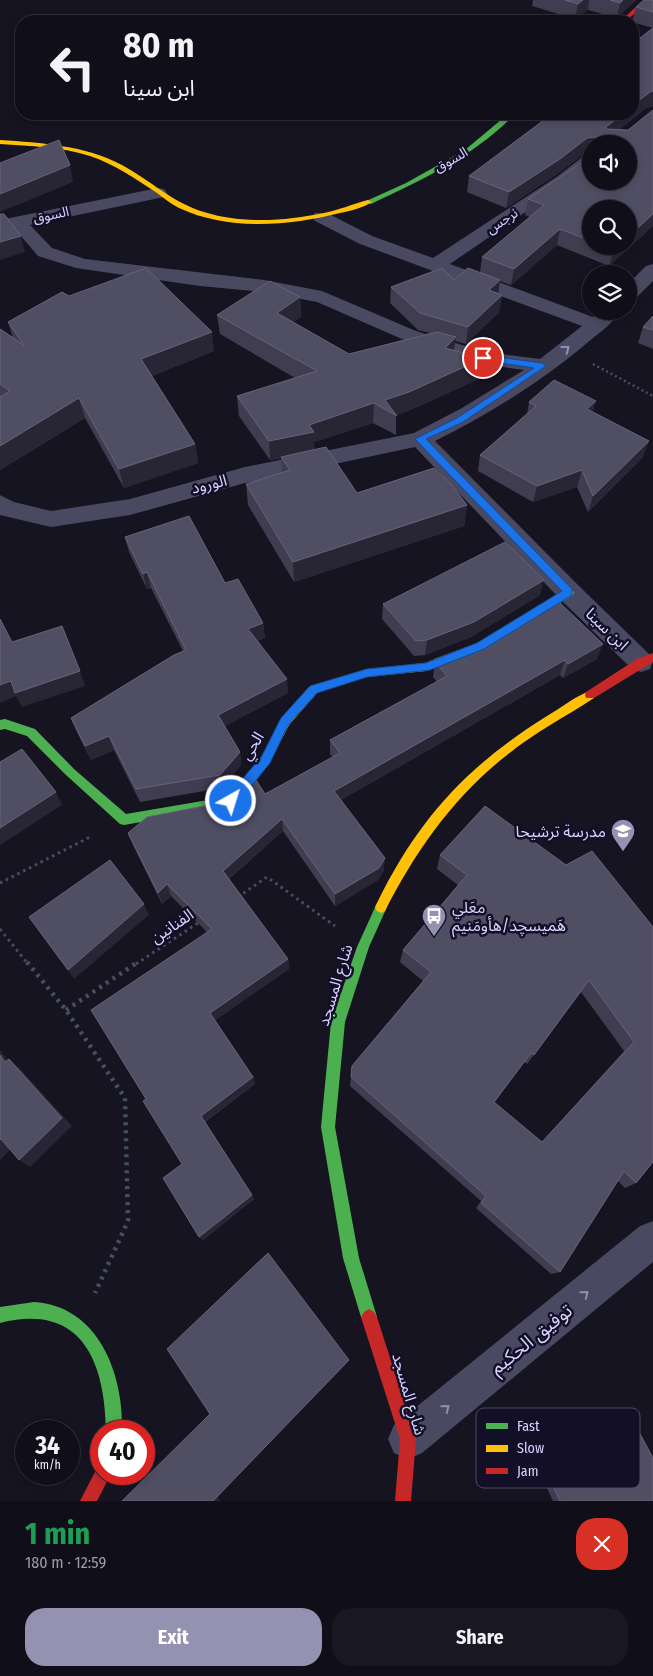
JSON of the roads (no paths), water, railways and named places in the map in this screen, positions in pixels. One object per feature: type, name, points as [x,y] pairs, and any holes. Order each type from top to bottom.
[{"type":"street","points":[[630,15],[648,0]]},
{"type":"street","name":"السوق","points":[[9,224],[158,193],[182,207],[228,219],[243,221],[321,217],[365,203],[408,184],[467,151],[505,120]]},
{"type":"street","points":[[0,142],[48,145],[93,155],[126,170],[158,193]]},
{"type":"street","name":"نرجس","points":[[436,265],[582,166]]},
{"type":"street","points":[[321,217],[366,240],[436,265],[582,311]]},
{"type":"street","name":"السوق","points":[[9,224],[44,252],[82,264],[200,280],[264,286],[322,297],[409,335],[483,358],[542,366]]},
{"type":"street","points":[[637,286],[653,270]]},
{"type":"street","points":[[420,439],[460,420],[566,350],[602,320]]},
{"type":"street","name":"الورود","points":[[0,503],[8,509],[51,519],[61,518],[130,507],[244,475],[420,439]]},
{"type":"street","name":"ابن سينا","points":[[420,439],[568,592],[647,659]]},
{"type":"street","name":"الحي","points":[[0,725],[5,724],[31,732],[70,772],[124,820],[231,801],[266,759],[284,722],[314,689],[367,673],[426,667],[481,646],[568,592]]},
{"type":"street","name":"شارع المسجد","points":[[403,1501],[408,1439],[351,1258],[328,1127],[338,1022],[363,947],[382,904],[415,848],[456,794],[502,752],[647,659]]},
{"type":"street","name":"توفيق الحكيم","points":[[408,1439],[653,1239]]},
{"type":"street","points":[[0,1316],[21,1310],[52,1313],[79,1328],[100,1354],[112,1388],[113,1420]]},
{"type":"street","points":[[88,1501],[96,1485]]},
{"type":"place","name":"مدرسة ترشيحا","points":[[623,852]]},
{"type":"place","name":"معَلي هَميسچد/هأومَنيم","points":[[434,937]]}]
